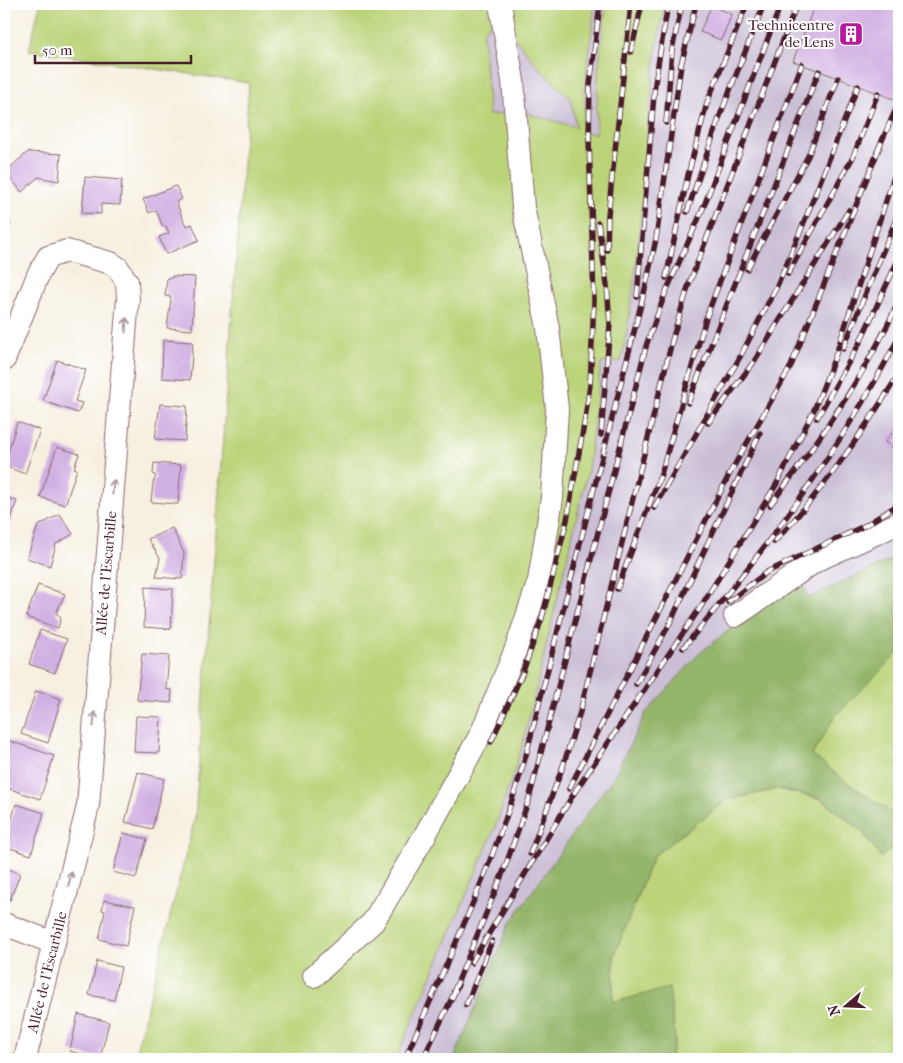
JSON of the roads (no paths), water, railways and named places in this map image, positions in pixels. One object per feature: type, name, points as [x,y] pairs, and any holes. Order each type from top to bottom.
[{"type":"street","points":[[314,976],[373,922],[425,835],[482,732],[516,649],[539,581],[552,498],[557,409],[548,328],[523,207],[512,81],[500,4]]},
{"type":"street","name":"Allée de l'Escarbille","points":[[4,360],[38,275],[48,257],[67,251],[111,263],[118,268],[127,282],[128,298],[88,806],[25,1059]]},
{"type":"street","points":[[735,616],[817,560],[899,523]]},
{"type":"street","points":[[4,924],[54,943]]},
{"type":"railway","points":[[491,742],[522,674],[542,618],[567,520],[585,419],[590,385],[594,301],[589,139],[590,85],[600,4]]},
{"type":"railway","points":[[607,250],[608,215],[631,4]]},
{"type":"railway","points":[[631,52],[642,4]]},
{"type":"railway","points":[[637,297],[655,83],[668,4]]},
{"type":"railway","points":[[666,123],[672,50],[682,4]]},
{"type":"railway","points":[[405,1059],[486,871],[526,755],[646,285],[656,239],[681,65],[696,4]]},
{"type":"railway","points":[[666,278],[688,175],[707,103],[747,4]]},
{"type":"railway","points":[[687,212],[721,113],[764,4]]},
{"type":"railway","points":[[454,991],[504,870],[529,799],[647,343],[665,294],[702,211],[781,4]]},
{"type":"railway","points":[[530,854],[563,766],[580,712],[673,337],[688,287],[797,4]]},
{"type":"railway","points":[[617,589],[661,474],[706,318],[802,64]]},
{"type":"railway","points":[[688,403],[819,71]]},
{"type":"railway","points":[[747,269],[808,156],[838,78]]},
{"type":"railway","points":[[654,508],[740,357],[777,286],[858,86]]},
{"type":"railway","points":[[788,274],[853,157],[878,93]]},
{"type":"railway","points":[[877,152],[899,102]]},
{"type":"railway","points":[[569,789],[731,471],[791,366],[880,146]]},
{"type":"railway","points":[[471,963],[576,790],[700,608],[776,485],[814,410],[836,354],[899,161]]},
{"type":"railway","points":[[708,423],[753,363],[849,210]]},
{"type":"railway","points":[[843,349],[899,212]]},
{"type":"railway","points":[[598,223],[607,285],[610,324],[601,435]]},
{"type":"railway","points":[[817,418],[859,344],[899,258]]},
{"type":"railway","points":[[770,505],[824,432],[857,381],[899,301]]},
{"type":"railway","points":[[683,648],[743,575],[800,498],[852,419],[899,337]]},
{"type":"railway","points":[[774,542],[809,503],[841,461],[899,374]]},
{"type":"railway","points":[[636,684],[669,625],[760,433]]},
{"type":"railway","points":[[728,602],[767,572],[866,525],[899,504]]},
{"type":"railway","points":[[466,1005],[492,941]]},
{"type":"railway","points":[[423,1059],[458,985]]},
{"type":"place","name":"Technicentre de Lens","points":[[851,34]]}]
